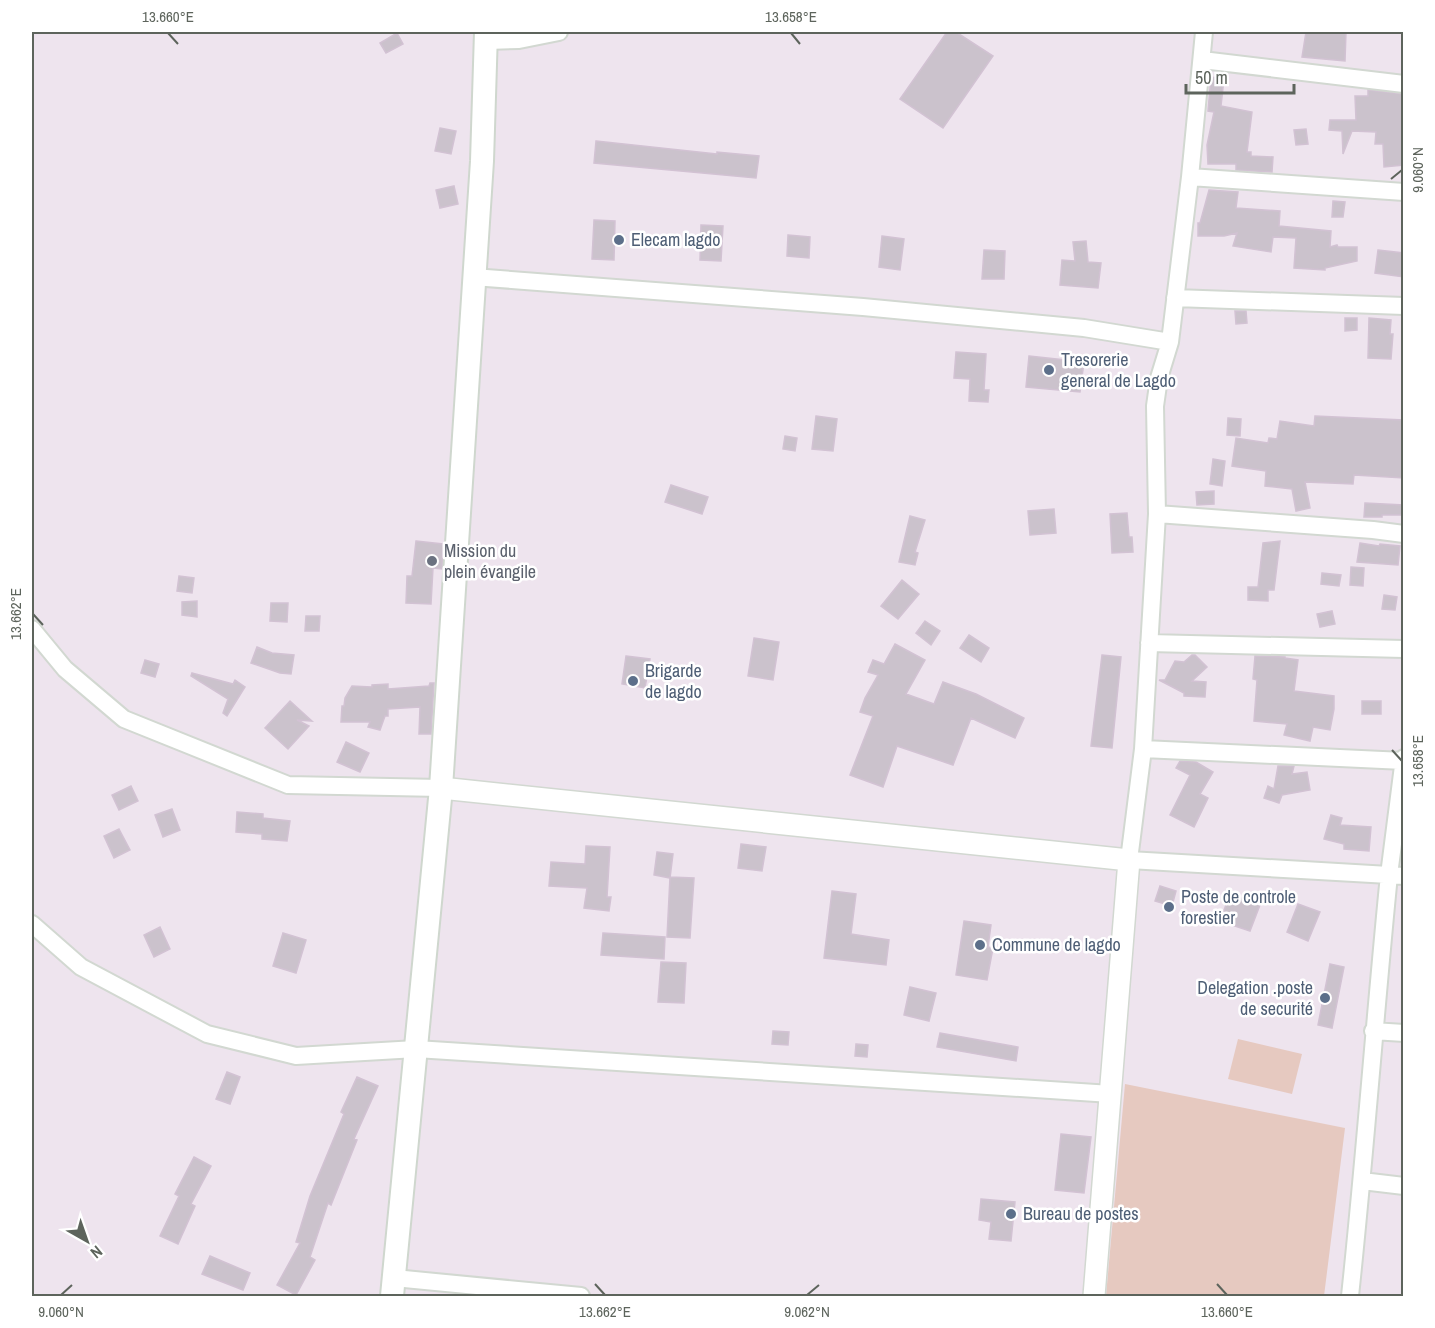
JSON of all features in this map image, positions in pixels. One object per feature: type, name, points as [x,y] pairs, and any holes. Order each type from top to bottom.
[{"type":"main road","points":[[393,1287],[441,788],[482,161],[486,36]]},
{"type":"street","points":[[486,36],[526,36],[559,32]]},
{"type":"street","points":[[1094,1296],[1129,860],[1143,749],[1157,514],[1155,406],[1159,378],[1170,342],[1190,177],[1204,32]]},
{"type":"street","points":[[1202,60],[1404,84]]},
{"type":"street","points":[[1190,177],[1404,192]]},
{"type":"street","points":[[473,278],[1084,328],[1170,342]]},
{"type":"street","points":[[1175,298],[1404,306]]},
{"type":"street","points":[[1157,514],[1404,534]]},
{"type":"street","points":[[32,629],[65,669],[124,719],[288,785],[441,788],[1129,860],[1396,876]]},
{"type":"street","points":[[1149,643],[1404,649]]},
{"type":"street","points":[[1143,749],[1403,760],[1396,876],[1373,1031],[1362,1181],[1350,1296]]},
{"type":"street","points":[[32,924],[81,967],[207,1034],[296,1056],[416,1049],[1111,1094]]},
{"type":"street","points":[[1373,1031],[1404,1033]]},
{"type":"street","points":[[1362,1181],[1404,1186]]},
{"type":"street","points":[[393,1287],[581,1296]]},
{"type":"shaded area","points":[[1238,1039],[1302,1054],[1292,1094],[1228,1079]]},
{"type":"shaded area","points":[[1125,1084],[1345,1128],[1324,1296],[1106,1296]]},
{"type":"building","points":[[947,32],[956,32],[993,56],[943,128],[900,99]]},
{"type":"building","points":[[1306,32],[1346,32],[1345,61],[1302,57]]},
{"type":"building","points":[[397,33],[403,44],[386,53],[380,43]]},
{"type":"building","points":[[1211,77],[1224,79],[1221,106],[1252,112],[1247,152],[1251,152],[1251,156],[1273,157],[1272,172],[1236,170],[1236,164],[1208,164],[1207,145],[1214,112],[1208,111]]},
{"type":"building","points":[[1368,90],[1404,94],[1404,165],[1384,167],[1383,144],[1375,144],[1376,132],[1352,131],[1343,154],[1342,131],[1329,130],[1330,120],[1356,120],[1355,96],[1368,96]]},
{"type":"building","points":[[440,128],[456,131],[451,154],[435,151]]},
{"type":"building","points":[[1306,129],[1308,144],[1296,145],[1294,130]]},
{"type":"building","points":[[596,141],[717,154],[717,152],[759,156],[756,178],[594,163]]},
{"type":"building","points":[[454,186],[458,204],[440,208],[436,190]]},
{"type":"building","points":[[1209,190],[1238,192],[1236,208],[1280,211],[1279,226],[1331,231],[1330,247],[1337,245],[1338,247],[1357,247],[1357,261],[1325,268],[1325,270],[1294,268],[1296,238],[1273,237],[1271,252],[1233,246],[1237,233],[1224,236],[1198,236],[1198,223],[1200,223]]},
{"type":"building","points":[[1333,201],[1345,202],[1343,217],[1332,217]]},
{"type":"building","points":[[594,220],[615,221],[614,260],[592,259]]},
{"type":"building","points":[[701,225],[723,226],[721,261],[700,260]]},
{"type":"building","points":[[788,235],[810,237],[809,258],[787,256]]},
{"type":"building","points":[[882,236],[904,239],[900,270],[879,267]]},
{"type":"building","points":[[1086,241],[1088,262],[1101,263],[1098,288],[1060,285],[1062,260],[1075,261],[1073,242]]},
{"type":"building","points":[[984,250],[1005,251],[1004,279],[982,279]]},
{"type":"building","points":[[1378,250],[1404,253],[1404,277],[1375,273]]},
{"type":"building","points":[[1235,311],[1246,311],[1247,323],[1236,324]]},
{"type":"building","points":[[1345,318],[1357,318],[1357,330],[1345,331]]},
{"type":"building","points":[[1369,318],[1391,320],[1390,334],[1393,334],[1391,359],[1368,358]]},
{"type":"building","points":[[956,352],[986,354],[984,390],[989,390],[988,402],[969,401],[970,379],[954,378]]},
{"type":"building","points":[[1029,356],[1084,362],[1080,392],[1026,387]]},
{"type":"building","points":[[816,416],[837,419],[833,451],[812,449]]},
{"type":"building","points":[[1315,416],[1404,420],[1404,478],[1354,475],[1353,484],[1305,482],[1310,508],[1296,511],[1292,489],[1265,486],[1266,471],[1232,466],[1236,438],[1268,443],[1269,438],[1277,439],[1280,421],[1314,426]]},
{"type":"building","points":[[1228,418],[1241,419],[1240,436],[1227,435]]},
{"type":"building","points":[[785,436],[797,438],[795,451],[783,449]]},
{"type":"building","points":[[1213,459],[1225,461],[1222,486],[1210,484]]},
{"type":"building","points":[[671,485],[708,497],[702,514],[665,502]]},
{"type":"building","points":[[1214,491],[1214,504],[1197,505],[1196,492]]},
{"type":"building","points":[[1365,503],[1404,505],[1404,515],[1364,517]]},
{"type":"building","points":[[1054,509],[1056,533],[1030,535],[1028,511]]},
{"type":"building","points":[[1127,513],[1133,552],[1112,553],[1110,514]]},
{"type":"building","points":[[910,516],[925,520],[915,552],[918,553],[915,565],[899,562]]},
{"type":"building","points":[[416,541],[443,544],[442,569],[433,568],[431,604],[406,603],[407,576],[412,576]]},
{"type":"building","points":[[1280,541],[1274,590],[1268,590],[1268,601],[1248,600],[1248,587],[1258,587],[1263,543]]},
{"type":"building","points":[[1360,543],[1400,546],[1398,565],[1357,562]]},
{"type":"building","points":[[1351,567],[1364,568],[1363,586],[1350,585]]},
{"type":"building","points":[[1322,573],[1341,575],[1339,586],[1321,584]]},
{"type":"building","points":[[179,576],[194,578],[192,593],[177,591]]},
{"type":"building","points":[[902,580],[919,594],[898,619],[881,606]]},
{"type":"building","points":[[1384,595],[1397,597],[1395,610],[1382,609]]},
{"type":"building","points":[[197,601],[197,617],[182,615],[182,602]]},
{"type":"building","points":[[271,603],[288,603],[287,622],[270,621]]},
{"type":"building","points":[[1332,611],[1335,624],[1320,627],[1317,614]]},
{"type":"building","points":[[306,616],[320,616],[319,631],[305,631]]},
{"type":"building","points":[[925,621],[940,631],[931,645],[916,633]]},
{"type":"building","points":[[969,635],[989,648],[981,662],[960,648]]},
{"type":"building","points":[[754,638],[779,642],[773,680],[748,676]]},
{"type":"building","points":[[895,644],[925,660],[906,694],[934,704],[943,682],[976,694],[1024,718],[1015,738],[971,718],[953,765],[897,746],[883,787],[850,775],[873,716],[860,712],[878,675],[868,672],[873,660],[884,664]]},
{"type":"building","points":[[257,647],[272,653],[294,655],[291,674],[280,673],[251,663]]},
{"type":"building","points":[[1102,655],[1121,657],[1112,748],[1091,746]]},
{"type":"building","points":[[1195,655],[1207,667],[1192,681],[1206,682],[1205,697],[1184,696],[1184,693],[1159,680],[1165,680],[1175,661],[1184,662]]},
{"type":"building","points":[[626,656],[650,659],[645,688],[622,684]]},
{"type":"building","points":[[1255,656],[1298,660],[1294,691],[1334,696],[1330,730],[1313,727],[1310,741],[1284,735],[1287,724],[1254,721],[1257,680],[1253,679]]},
{"type":"building","points":[[145,660],[159,664],[155,677],[141,673]]},
{"type":"building","points":[[192,673],[233,684],[235,680],[245,687],[227,716],[223,713],[228,699],[191,676]]},
{"type":"building","points":[[430,683],[434,683],[431,734],[419,734],[420,707],[388,709],[388,716],[385,716],[380,730],[368,727],[370,722],[341,722],[342,706],[352,686],[372,687],[372,685],[388,684],[388,689],[429,686]]},
{"type":"building","points":[[290,701],[312,721],[297,720],[309,726],[288,749],[265,728]]},
{"type":"building","points":[[1362,701],[1381,701],[1381,714],[1362,714]]},
{"type":"building","points":[[346,742],[369,753],[360,772],[337,762]]},
{"type":"building","points":[[1180,761],[1196,762],[1213,772],[1200,794],[1208,798],[1194,827],[1170,815],[1190,775],[1176,768]]},
{"type":"building","points":[[1278,766],[1294,766],[1292,774],[1307,772],[1310,790],[1282,795],[1279,803],[1264,798],[1268,786],[1274,789]]},
{"type":"building","points":[[131,786],[138,801],[119,810],[112,795]]},
{"type":"building","points":[[172,809],[180,830],[163,837],[155,815]]},
{"type":"building","points":[[237,812],[263,814],[263,818],[290,821],[287,841],[262,839],[262,834],[236,832]]},
{"type":"building","points":[[1331,815],[1342,818],[1340,825],[1371,827],[1369,851],[1344,849],[1344,844],[1324,839]]},
{"type":"building","points":[[119,829],[130,850],[114,858],[104,836]]},
{"type":"building","points":[[741,844],[766,847],[762,871],[738,868]]},
{"type":"building","points":[[586,846],[610,847],[607,897],[611,897],[609,911],[584,908],[587,888],[549,886],[551,862],[585,864]]},
{"type":"building","points":[[657,852],[673,854],[670,878],[654,875]]},
{"type":"building","points":[[670,877],[694,878],[690,938],[667,937]]},
{"type":"building","points":[[1160,886],[1176,891],[1172,906],[1155,901]]},
{"type":"building","points":[[832,891],[856,894],[851,934],[889,940],[886,965],[824,958]]},
{"type":"building","points":[[1230,894],[1260,905],[1250,931],[1220,921]]},
{"type":"building","points":[[1298,904],[1320,912],[1308,941],[1287,932]]},
{"type":"building","points":[[964,921],[991,925],[988,947],[993,948],[987,980],[956,975]]},
{"type":"building","points":[[160,927],[170,949],[154,957],[144,935]]},
{"type":"building","points":[[283,933],[306,940],[296,973],[273,966]]},
{"type":"building","points":[[603,933],[665,937],[664,959],[601,955]]},
{"type":"building","points":[[661,962],[686,963],[684,1003],[658,1002]]},
{"type":"building","points":[[1330,964],[1344,967],[1332,1028],[1318,1025]]},
{"type":"building","points":[[910,987],[936,993],[929,1021],[904,1015]]},
{"type":"building","points":[[773,1031],[789,1032],[788,1045],[772,1044]]},
{"type":"building","points":[[940,1033],[1018,1047],[1016,1061],[937,1047]]},
{"type":"building","points":[[856,1044],[868,1045],[867,1057],[855,1056]]},
{"type":"building","points":[[227,1072],[240,1077],[230,1104],[216,1099]]},
{"type":"building","points":[[357,1077],[378,1086],[354,1139],[357,1140],[331,1205],[328,1203],[310,1257],[315,1260],[296,1295],[277,1285],[300,1243],[296,1242],[310,1196],[344,1114],[341,1112]]},
{"type":"building","points":[[1061,1134],[1091,1137],[1084,1193],[1055,1190]]},
{"type":"building","points":[[194,1157],[211,1166],[191,1204],[195,1206],[178,1244],[160,1236],[179,1196],[175,1194]]},
{"type":"building","points":[[981,1199],[1015,1202],[1011,1241],[989,1239],[991,1222],[979,1220]]},
{"type":"building","points":[[210,1256],[250,1273],[243,1290],[202,1274]]},
{"type":"place","name":"Elecam lagdo","points":[[619,240]]},
{"type":"place","name":"Tresorerie general de Lagdo","points":[[1049,370]]},
{"type":"place","name":"Mission du plein évangile","points":[[432,561]]},
{"type":"place","name":"Brigarde de lagdo","points":[[633,681]]},
{"type":"place","name":"Poste de controle forestier","points":[[1169,907]]},
{"type":"place","name":"Commune de lagdo","points":[[980,945]]},
{"type":"place","name":"Delegation .poste de securité","points":[[1325,998]]},
{"type":"place","name":"Bureau de postes","points":[[1011,1214]]}]
